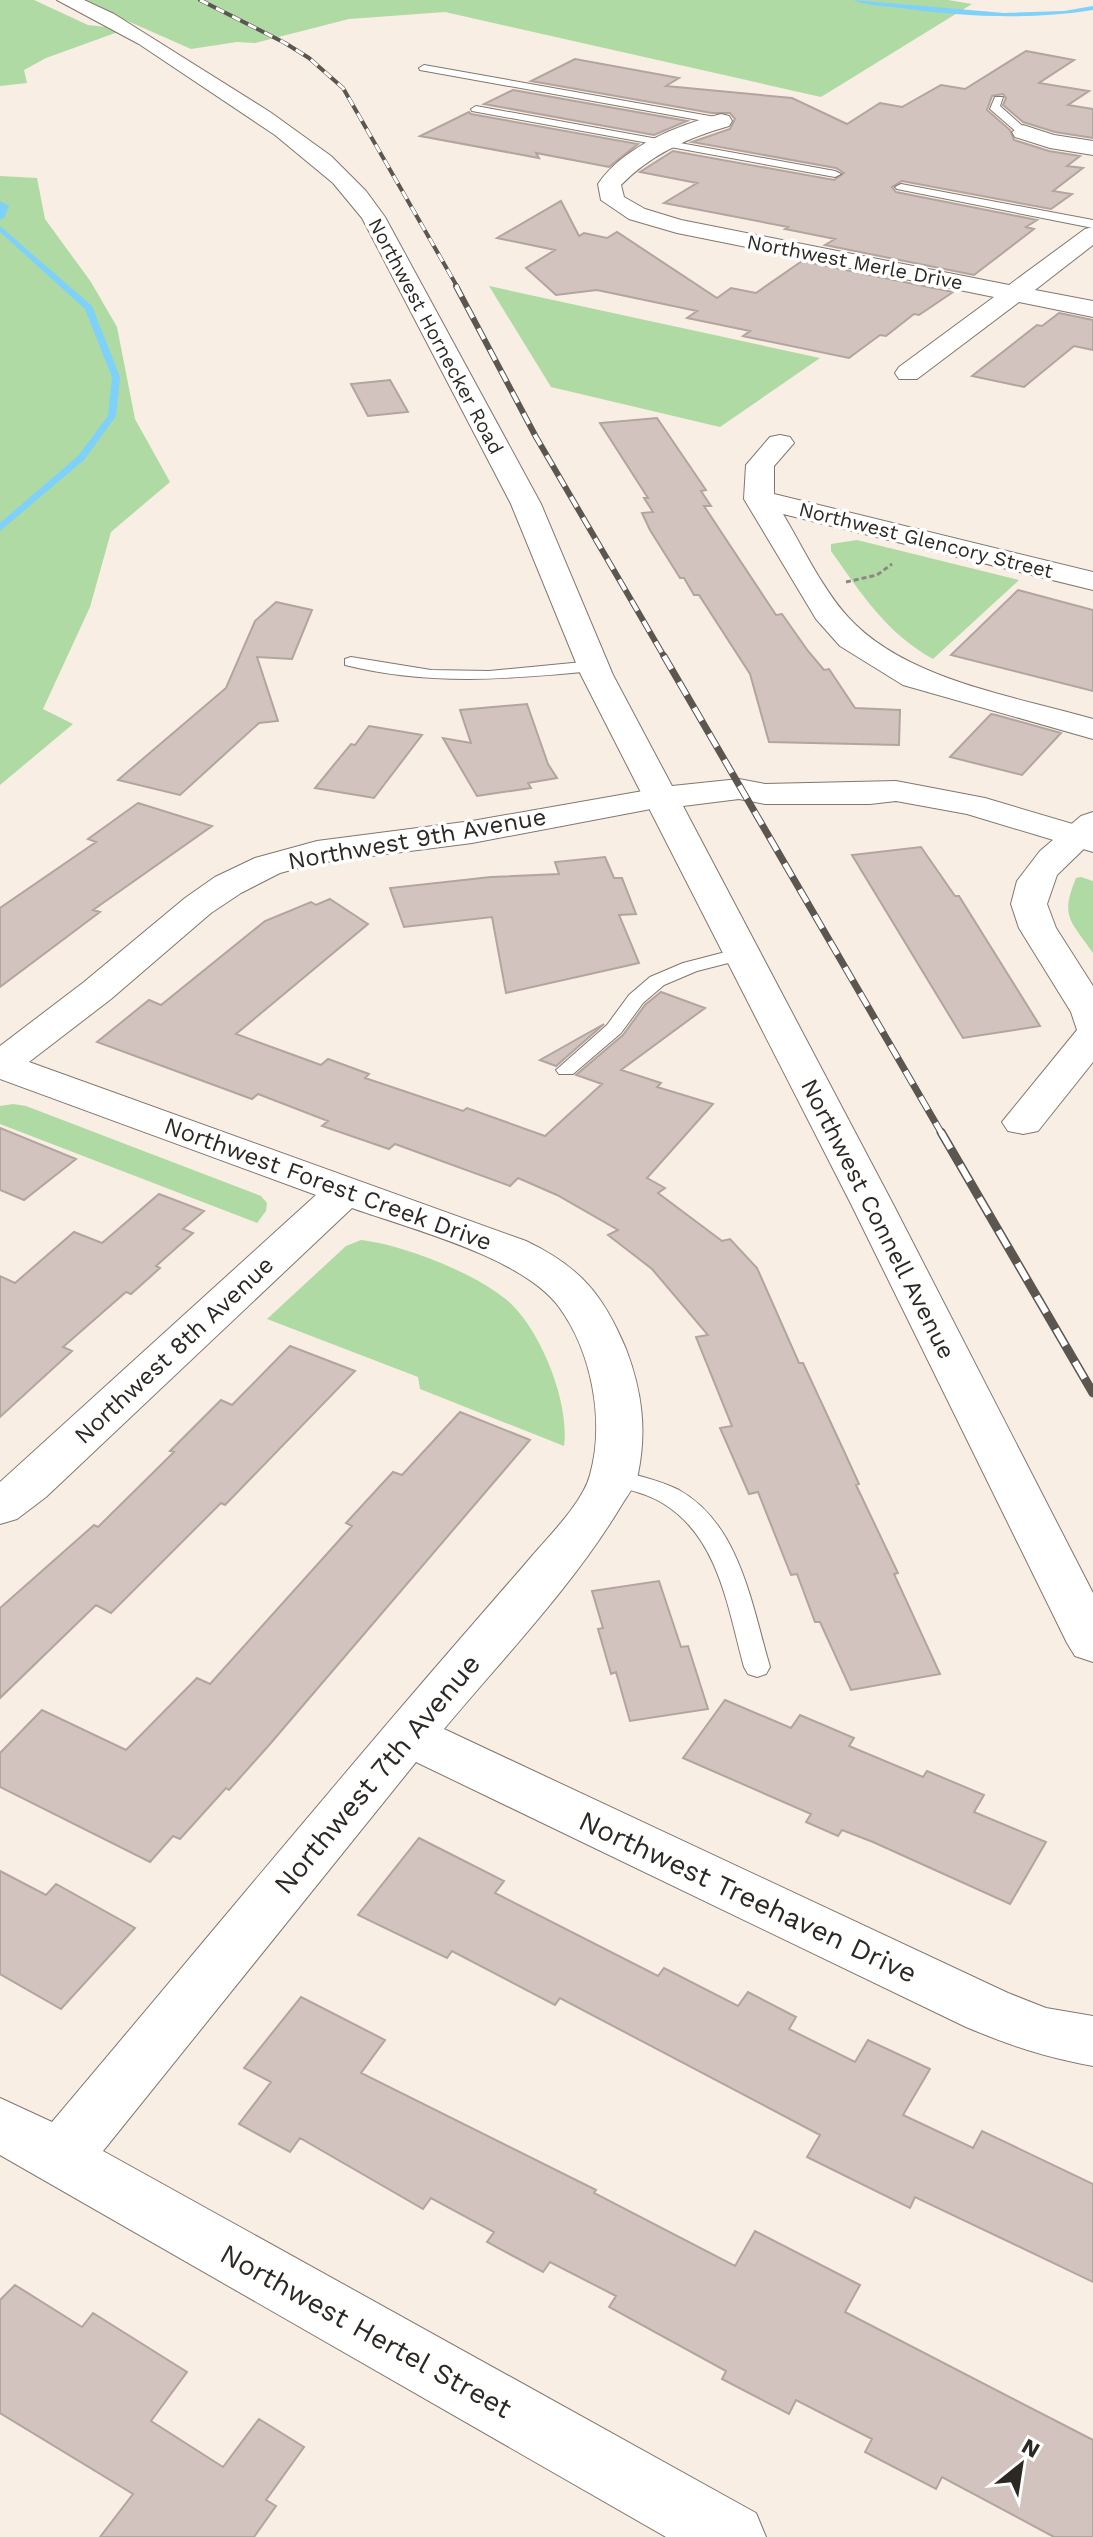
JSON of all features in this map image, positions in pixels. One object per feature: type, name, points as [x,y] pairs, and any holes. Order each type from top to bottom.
[{"type":"street","name":"Northwest Hornecker Road","points":[[67,0],[122,26],[254,112],[324,161],[361,198],[401,266],[526,504],[593,666],[660,798]]},
{"type":"street","points":[[666,144],[696,127],[721,121]]},
{"type":"street","points":[[1023,132],[1050,141],[1093,148]]},
{"type":"street","name":"Northwest Merle Drive","points":[[666,144],[622,170],[609,184],[613,200],[637,214],[677,226],[1093,309]]},
{"type":"street","points":[[908,373],[1093,234]]},
{"type":"street","points":[[780,443],[760,465],[759,499],[832,619],[851,639],[907,673],[1093,729]]},
{"type":"street","name":"Northwest Glencory Street","points":[[759,499],[1093,581]]},
{"type":"street","name":"Northwest 9th Avenue","points":[[0,1065],[212,894],[247,874],[294,857],[343,847],[447,835],[660,798],[739,789],[765,794],[870,794],[896,791],[973,805],[1088,833]]},
{"type":"street","name":"Northwest Connell Avenue","points":[[660,798],[872,1204],[1093,1643]]},
{"type":"street","points":[[1088,833],[1041,870],[1029,903],[1037,926],[1091,1012],[1093,1025]]},
{"type":"street","points":[[1023,1122],[1093,1036]]},
{"type":"street","name":"Northwest Forest Creek Drive","points":[[0,1065],[511,1251],[544,1267],[573,1294],[593,1324],[608,1362]]},
{"type":"street","name":"Northwest 8th Avenue","points":[[0,1507],[29,1485],[346,1190]]},
{"type":"street","name":"Northwest 7th Avenue","points":[[60,2158],[408,1735],[582,1530],[614,1477],[621,1414],[608,1362]]},
{"type":"street","name":"Northwest Treehaven Drive","points":[[408,1735],[987,2010],[1041,2032],[1093,2041]]},
{"type":"street","name":"Northwest Hertel Street","points":[[0,2124],[732,2537]]},
{"type":"lane","points":[[424,68],[721,121]]},
{"type":"lane","points":[[999,99],[994,107],[1023,132]]},
{"type":"lane","points":[[476,109],[835,174]]},
{"type":"lane","points":[[901,187],[1093,224]]},
{"type":"lane","points":[[351,662],[431,675],[489,676],[593,666]]},
{"type":"lane","points":[[566,1070],[614,1029],[636,999],[657,981],[690,967],[741,954]]},
{"type":"lane","points":[[614,1477],[673,1498],[707,1525],[726,1567],[757,1667]]},
{"type":"path","points":[[845,582],[877,575],[898,556]]},
{"type":"green space","points":[[0,0],[34,0],[88,25],[118,32],[46,58],[24,70],[27,83],[0,86]]},
{"type":"green space","points":[[80,0],[948,0],[972,4],[821,97],[445,12],[349,19],[255,43],[237,42],[191,49]]},
{"type":"green space","points":[[0,176],[37,178],[45,219],[91,282],[117,327],[135,419],[170,482],[111,532],[90,607],[43,709],[73,724],[0,785]]},
{"type":"green space","points":[[489,286],[820,358],[720,427],[551,387]]},
{"type":"green space","points":[[857,540],[1019,580],[933,659],[916,649],[888,624],[831,551],[831,544]]},
{"type":"green space","points":[[1076,878],[1093,881],[1093,953],[1073,925],[1068,910]]},
{"type":"green space","points":[[0,1106],[26,1106],[261,1196],[267,1203],[266,1211],[257,1223],[0,1124]]},
{"type":"green space","points":[[361,1240],[438,1262],[477,1280],[508,1301],[532,1330],[551,1368],[562,1409],[564,1446],[420,1389],[418,1377],[267,1319],[346,1246]]},
{"type":"building","points":[[1026,51],[1074,60],[1039,83],[1089,91],[1068,105],[1093,109],[1093,138],[1055,132],[1023,122],[1003,105],[1006,98],[1003,94],[992,96],[987,110],[1010,130],[1014,140],[1049,151],[1080,156],[1067,166],[1083,168],[1053,191],[1072,194],[1051,209],[902,181],[892,187],[896,192],[1037,220],[1026,227],[1034,229],[974,275],[825,245],[835,239],[785,229],[788,227],[664,203],[697,183],[640,172],[673,151],[834,180],[844,173],[836,168],[692,142],[730,129],[735,119],[730,113],[712,113],[531,81],[575,59],[679,78],[666,86],[792,98],[847,124],[880,103],[902,107],[941,85],[965,89]]},
{"type":"building","points":[[513,90],[687,121],[654,135],[484,104]]},
{"type":"building","points":[[469,112],[638,144],[609,167],[536,153],[539,158],[420,136]]},
{"type":"building","points":[[561,201],[579,236],[584,233],[607,238],[617,232],[717,298],[731,288],[756,293],[802,261],[953,292],[919,315],[914,314],[886,336],[880,335],[849,358],[747,337],[743,336],[750,331],[687,318],[697,311],[597,290],[556,295],[526,268],[555,250],[497,238]]},
{"type":"building","points":[[1059,313],[1093,320],[1093,350],[1074,346],[1024,387],[972,376],[1037,325],[1042,326]]},
{"type":"building","points":[[390,380],[408,412],[368,416],[351,384]]},
{"type":"building","points":[[657,418],[706,490],[701,491],[711,506],[704,506],[776,615],[782,614],[824,670],[829,669],[855,708],[900,710],[899,745],[769,742],[750,674],[699,595],[694,595],[684,578],[680,578],[650,530],[642,513],[653,512],[644,498],[648,498],[600,423]]},
{"type":"building","points":[[1018,590],[1093,610],[1093,691],[951,655]]},
{"type":"building","points":[[276,602],[312,610],[292,659],[257,657],[278,721],[259,723],[180,795],[118,780],[226,688],[255,621]]},
{"type":"building","points":[[527,704],[548,764],[557,778],[528,783],[531,788],[477,796],[443,738],[471,743],[460,710]]},
{"type":"building","points":[[991,714],[1061,733],[1022,775],[950,757]]},
{"type":"building","points":[[369,726],[422,735],[374,798],[315,788],[351,744],[355,745]]},
{"type":"building","points":[[138,803],[212,826],[93,910],[100,912],[0,987],[0,908],[96,842],[88,839]]},
{"type":"building","points":[[921,847],[955,896],[959,896],[1040,1026],[963,1038],[852,855]]},
{"type":"building","points":[[605,857],[614,878],[622,878],[636,914],[619,915],[639,963],[506,993],[492,917],[404,927],[390,888],[491,877],[559,874],[555,862]]},
{"type":"building","points":[[330,899],[368,924],[236,1034],[321,1065],[328,1059],[369,1074],[365,1078],[463,1111],[467,1108],[545,1136],[602,1084],[576,1075],[623,1035],[645,1005],[661,992],[705,1008],[621,1070],[661,1083],[657,1087],[713,1104],[647,1178],[665,1188],[658,1193],[722,1241],[730,1239],[757,1268],[799,1363],[803,1363],[859,1484],[856,1485],[898,1573],[894,1574],[940,1674],[851,1690],[820,1622],[815,1622],[797,1574],[791,1575],[758,1492],[749,1494],[720,1428],[732,1426],[696,1337],[708,1335],[652,1269],[608,1235],[618,1230],[557,1195],[518,1178],[510,1186],[395,1144],[389,1149],[322,1126],[328,1121],[258,1094],[252,1099],[97,1042],[149,1000],[161,1005],[265,921],[311,902],[316,905]]},
{"type":"building","points":[[604,1024],[556,1066],[540,1060]]},
{"type":"building","points":[[0,1128],[76,1159],[24,1200],[0,1190]]},
{"type":"building","points":[[159,1194],[204,1211],[183,1229],[193,1233],[156,1266],[160,1268],[131,1294],[126,1292],[63,1347],[72,1351],[0,1417],[0,1276],[15,1283],[74,1232],[102,1243]]},
{"type":"building","points":[[290,1346],[355,1371],[225,1505],[221,1503],[111,1613],[96,1605],[0,1698],[0,1608],[94,1525],[98,1527],[174,1452],[170,1451],[221,1400],[232,1405]]},
{"type":"building","points":[[460,1412],[530,1440],[270,1744],[180,1839],[173,1836],[150,1862],[0,1787],[0,1753],[42,1710],[126,1750],[197,1678],[210,1684],[352,1526],[346,1523],[393,1472],[402,1475]]},
{"type":"building","points":[[659,1581],[681,1647],[688,1646],[708,1709],[630,1721],[616,1672],[611,1674],[598,1629],[603,1628],[592,1591]]},
{"type":"building","points":[[725,1700],[791,1728],[800,1715],[854,1738],[849,1746],[923,1777],[927,1771],[984,1795],[974,1812],[1046,1842],[1010,1904],[873,1842],[842,1830],[838,1836],[806,1822],[811,1814],[683,1758]]},
{"type":"building","points":[[419,1838],[504,1881],[495,1893],[658,1976],[664,1968],[738,2006],[748,1992],[796,2017],[789,2029],[855,2062],[868,2040],[930,2069],[903,2115],[973,2148],[982,2131],[1093,2184],[1093,2282],[915,2197],[910,2208],[807,2157],[820,2135],[560,1998],[555,2005],[452,1951],[447,1958],[358,1915]]},
{"type":"building","points":[[0,1871],[46,1895],[56,1884],[135,1928],[61,2009],[0,1974]]},
{"type":"building","points":[[301,1997],[385,2040],[361,2073],[596,2190],[594,2193],[735,2266],[755,2231],[860,2285],[845,2312],[1093,2440],[1093,2537],[1054,2537],[942,2477],[936,2489],[865,2452],[872,2439],[796,2400],[789,2414],[722,2379],[726,2371],[609,2307],[616,2296],[550,2262],[543,2272],[487,2242],[494,2232],[431,2198],[423,2209],[300,2138],[290,2152],[239,2124],[271,2082],[244,2068]]},
{"type":"building","points":[[15,2285],[82,2327],[93,2313],[187,2372],[151,2421],[223,2467],[259,2419],[304,2447],[266,2500],[276,2506],[254,2537],[100,2537],[133,2494],[0,2413],[0,2300]]},
{"type":"waterway","points":[[856,0],[974,14],[1034,15],[1093,8]]},
{"type":"waterway","points":[[0,203],[5,206],[0,218]]},
{"type":"waterway","points":[[0,228],[89,308],[116,377],[112,416],[81,458],[0,528]]},
{"type":"railway","points":[[200,0],[285,43],[309,58],[343,88],[458,288]]},
{"type":"railway","points":[[456,286],[536,437],[665,658]]},
{"type":"railway","points":[[664,656],[942,1134]]},
{"type":"railway","points":[[941,1132],[1093,1393]]}]
